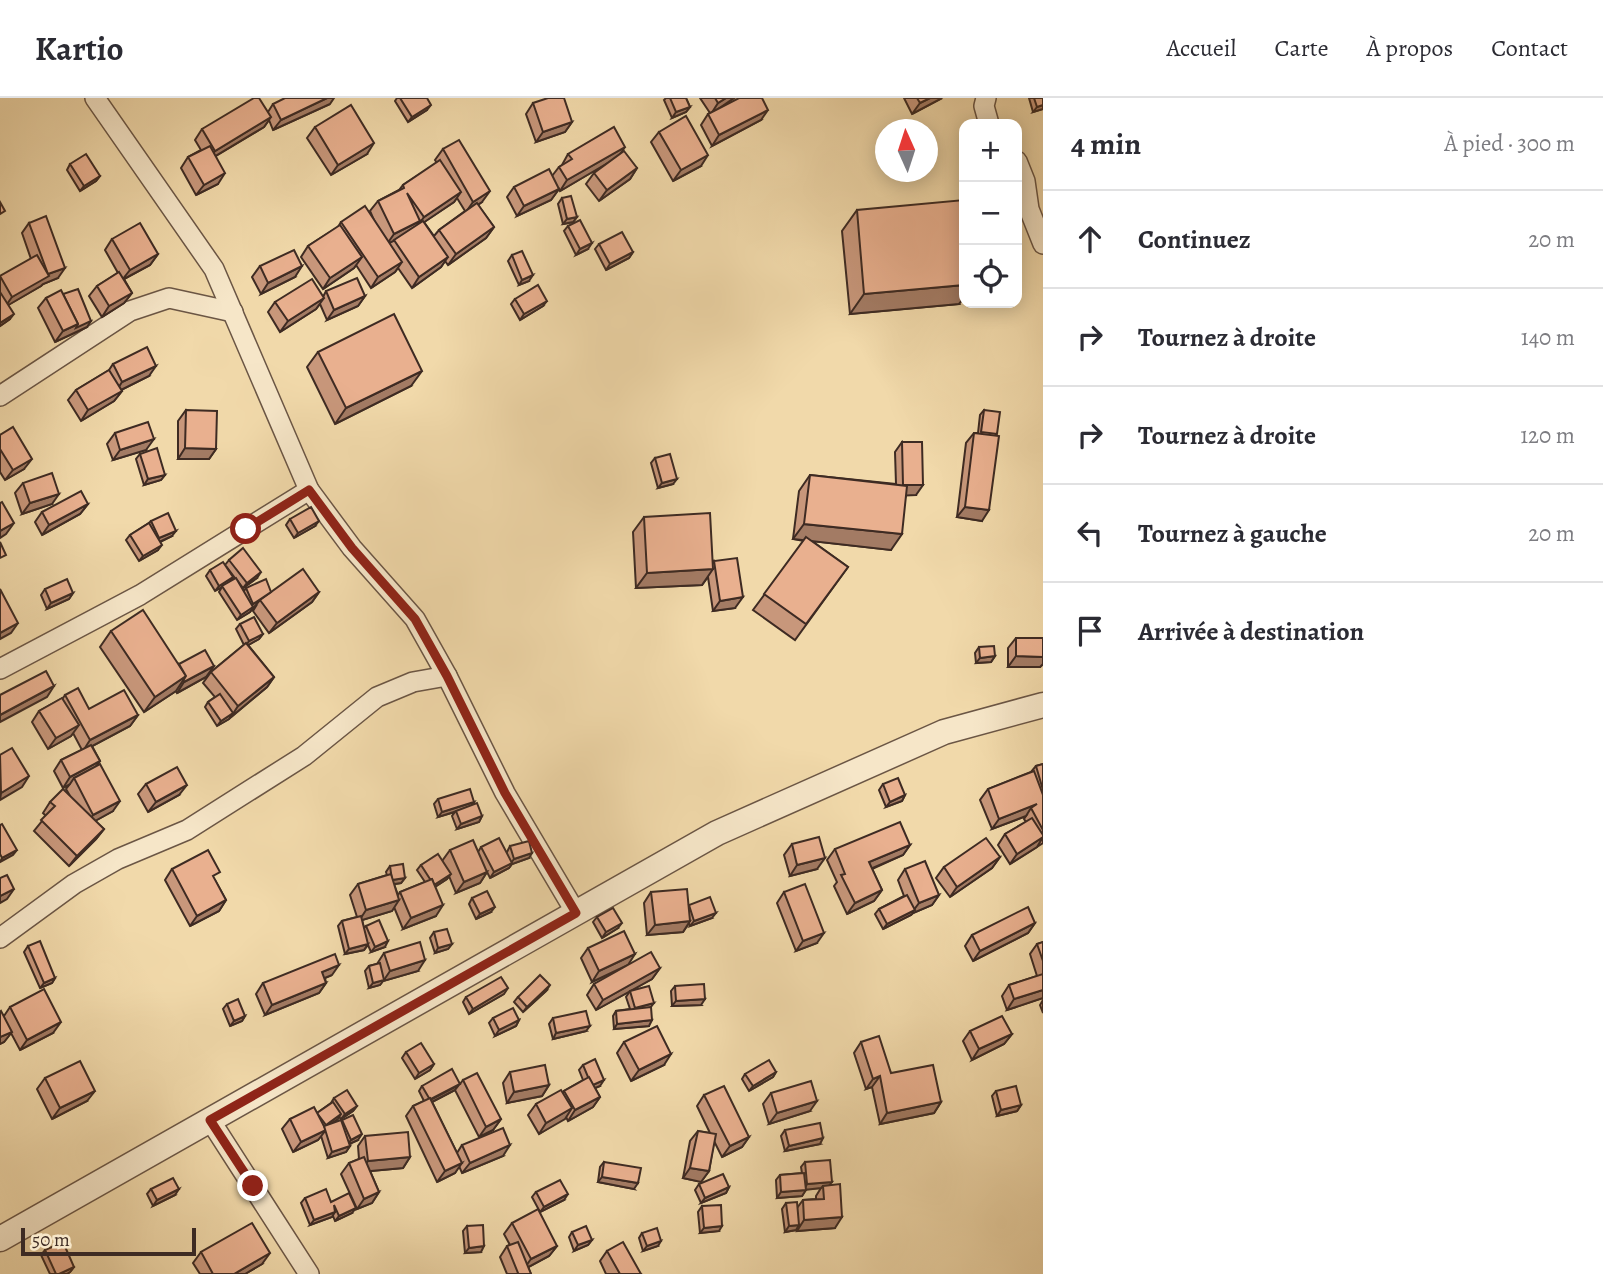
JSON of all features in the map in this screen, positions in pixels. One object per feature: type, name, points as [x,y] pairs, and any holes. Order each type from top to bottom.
[{"type":"street","points":[[95,98],[214,269],[309,490],[352,548],[415,619],[447,676],[505,793],[576,913]]},
{"type":"street","points":[[986,98],[984,106],[988,119]]},
{"type":"street","points":[[1022,174],[1029,209],[1043,244]]},
{"type":"street","points":[[0,396],[130,311],[169,298],[233,312]]},
{"type":"street","points":[[0,669],[139,595],[309,490]]},
{"type":"street","points":[[0,938],[74,884],[118,859],[187,830],[304,756],[377,697],[412,682],[447,676]]},
{"type":"street","points":[[0,1239],[717,833],[944,732],[1043,705]]},
{"type":"street","points":[[210,1120],[309,1274]]},
{"type":"building","points":[[254,98],[259,98],[271,117],[215,151],[202,129]]},
{"type":"building","points":[[285,98],[327,98],[281,120],[273,104]]},
{"type":"building","points":[[400,98],[427,98],[431,105],[412,117]]},
{"type":"building","points":[[548,98],[564,98],[572,122],[543,132],[533,103]]},
{"type":"building","points":[[670,98],[686,98],[690,107],[676,112]]},
{"type":"building","points":[[739,98],[762,98],[768,110],[719,135],[708,114]]},
{"type":"building","points":[[917,98],[930,98],[920,103]]},
{"type":"building","points":[[1034,98],[1043,98],[1043,105],[1037,107]]},
{"type":"building","points":[[351,105],[374,143],[338,165],[315,127]]},
{"type":"building","points":[[686,116],[708,155],[681,170],[659,132]]},
{"type":"building","points":[[614,127],[625,147],[567,180],[559,167],[572,159],[568,154]]},
{"type":"building","points":[[459,140],[490,191],[473,202],[443,149]]},
{"type":"building","points":[[210,146],[225,173],[204,185],[188,157]]},
{"type":"building","points":[[624,151],[637,168],[607,190],[594,173]]},
{"type":"building","points":[[86,154],[100,176],[84,186],[70,164]]},
{"type":"building","points":[[440,160],[461,192],[424,217],[407,193],[420,221],[394,234],[378,201],[404,188],[403,185]]},
{"type":"building","points":[[549,169],[559,189],[524,206],[514,187]]},
{"type":"building","points":[[571,196],[577,217],[567,219],[562,198]]},
{"type":"building","points":[[959,200],[959,285],[864,294],[857,210]]},
{"type":"building","points":[[477,203],[494,227],[456,254],[439,230]]},
{"type":"building","points":[[365,206],[402,262],[378,277],[341,222]]},
{"type":"building","points":[[46,216],[65,268],[48,274],[29,223]]},
{"type":"building","points":[[580,220],[592,243],[580,249],[568,226]]},
{"type":"building","points":[[423,221],[448,257],[419,277],[394,240]]},
{"type":"building","points":[[140,223],[158,254],[130,270],[112,239]]},
{"type":"building","points":[[340,225],[362,257],[330,278],[308,246]]},
{"type":"building","points":[[622,232],[633,252],[610,264],[599,244]]},
{"type":"building","points":[[294,250],[302,266],[268,283],[260,266]]},
{"type":"building","points":[[522,251],[533,275],[522,280],[512,255]]},
{"type":"building","points":[[37,255],[49,276],[12,297],[0,276]]},
{"type":"building","points":[[119,272],[132,293],[109,306],[97,286]]},
{"type":"building","points":[[357,278],[365,296],[334,310],[326,291]]},
{"type":"building","points":[[312,279],[324,298],[288,321],[275,302]]},
{"type":"building","points":[[538,285],[547,301],[524,314],[515,299]]},
{"type":"building","points":[[78,289],[91,321],[76,328],[78,324],[63,294]]},
{"type":"building","points":[[61,290],[78,324],[63,331],[46,298]]},
{"type":"building","points":[[0,292],[14,314],[0,323]]},
{"type":"building","points":[[394,314],[422,371],[346,408],[318,352]]},
{"type":"building","points":[[147,347],[156,366],[122,382],[113,364]]},
{"type":"building","points":[[109,370],[122,391],[88,410],[76,390]]},
{"type":"building","points":[[186,410],[217,411],[216,449],[185,448]]},
{"type":"building","points":[[984,410],[1000,412],[997,434],[981,432]]},
{"type":"building","points":[[148,422],[154,439],[120,450],[115,433]]},
{"type":"building","points":[[13,427],[32,459],[13,470],[0,449],[0,435]]},
{"type":"building","points":[[974,433],[999,436],[989,510],[965,507]]},
{"type":"building","points":[[902,442],[922,442],[923,485],[903,485]]},
{"type":"building","points":[[157,448],[165,475],[148,479],[140,454]]},
{"type":"building","points":[[670,454],[677,479],[662,483],[655,458]]},
{"type":"building","points":[[52,473],[59,494],[30,503],[23,483]]},
{"type":"building","points":[[810,475],[907,486],[902,534],[804,524]]},
{"type":"building","points":[[81,491],[88,504],[49,525],[42,512]]},
{"type":"building","points":[[2,502],[14,523],[0,531],[0,503]]},
{"type":"building","points":[[311,507],[319,521],[298,533],[290,519]]},
{"type":"building","points":[[168,513],[176,531],[159,538],[151,521]]},
{"type":"building","points":[[710,513],[713,569],[647,573],[644,517]]},
{"type":"building","points":[[149,523],[162,545],[143,556],[130,535]]},
{"type":"building","points":[[806,537],[848,567],[806,624],[764,594]]},
{"type":"building","points":[[0,542],[6,555],[0,558]]},
{"type":"building","points":[[243,548],[261,572],[247,583],[229,560]]},
{"type":"building","points":[[737,558],[743,597],[720,601],[714,561]]},
{"type":"building","points":[[223,562],[233,577],[219,586],[210,570]]},
{"type":"building","points":[[303,569],[319,592],[277,623],[260,600]]},
{"type":"building","points":[[236,578],[253,607],[241,615],[222,586]]},
{"type":"building","points":[[67,579],[73,593],[51,603],[45,589]]},
{"type":"building","points":[[266,579],[271,592],[253,604],[246,588]]},
{"type":"building","points":[[0,589],[18,623],[0,633]]},
{"type":"building","points":[[143,610],[186,676],[155,697],[111,631]]},
{"type":"building","points":[[254,617],[263,634],[249,641],[240,624]]},
{"type":"building","points":[[1016,638],[1043,638],[1043,657],[1016,656]]},
{"type":"building","points":[[246,643],[274,677],[238,706],[211,672]]},
{"type":"building","points":[[994,646],[995,656],[980,658],[979,647]]},
{"type":"building","points":[[205,650],[214,666],[184,682],[186,676],[179,664]]},
{"type":"building","points":[[46,671],[54,686],[0,715],[0,695]]},
{"type":"building","points":[[78,688],[89,709],[124,690],[138,715],[90,740],[65,695]]},
{"type":"building","points":[[220,694],[233,713],[221,721],[208,702]]},
{"type":"building","points":[[62,698],[79,725],[56,738],[39,711]]},
{"type":"building","points":[[91,745],[100,761],[70,777],[61,760]]},
{"type":"building","points":[[12,748],[29,776],[1,793],[0,755]]},
{"type":"building","points":[[100,764],[120,801],[93,815],[74,778]]},
{"type":"building","points":[[1043,764],[1043,790],[1036,766]]},
{"type":"building","points":[[177,767],[187,785],[156,802],[146,784]]},
{"type":"building","points":[[1034,771],[1043,795],[1043,830],[1031,808],[1037,804],[999,819],[988,789]]},
{"type":"building","points":[[898,778],[905,795],[890,802],[883,784]]},
{"type":"building","points":[[63,789],[104,829],[77,856],[41,820],[55,806],[50,802]]},
{"type":"building","points":[[470,789],[474,802],[442,812],[438,799]]},
{"type":"building","points":[[477,803],[482,816],[461,824],[456,811]]},
{"type":"building","points":[[1032,818],[1043,837],[1017,854],[1005,834]]},
{"type":"building","points":[[900,822],[910,845],[869,862],[882,890],[855,903],[841,875],[845,874],[835,849]]},
{"type":"building","points":[[2,824],[17,850],[2,858],[0,825]]},
{"type":"building","points":[[819,837],[825,858],[797,865],[792,844]]},
{"type":"building","points":[[499,838],[512,863],[494,872],[481,847]]},
{"type":"building","points":[[986,838],[1000,857],[957,887],[944,867]]},
{"type":"building","points":[[473,840],[487,872],[464,882],[450,850]]},
{"type":"building","points":[[529,841],[532,853],[514,859],[510,846]]},
{"type":"building","points":[[208,850],[220,872],[213,876],[226,900],[197,916],[172,869]]},
{"type":"building","points":[[438,854],[451,874],[434,885],[421,865]]},
{"type":"building","points":[[925,861],[939,895],[919,903],[905,869]]},
{"type":"building","points":[[403,864],[405,878],[392,880],[390,866]]},
{"type":"building","points":[[391,874],[399,900],[366,910],[358,884]]},
{"type":"building","points":[[7,875],[14,889],[0,896],[0,878]]},
{"type":"building","points":[[432,879],[443,905],[411,918],[400,892]]},
{"type":"building","points":[[805,884],[824,933],[803,941],[784,892]]},
{"type":"building","points":[[687,889],[690,921],[655,925],[651,892]]},
{"type":"building","points":[[487,891],[495,907],[480,914],[472,898]]},
{"type":"building","points":[[907,895],[915,910],[887,924],[879,909]]},
{"type":"building","points":[[710,897],[716,913],[694,921],[689,905]]},
{"type":"building","points":[[1028,907],[1035,923],[980,951],[972,935]]},
{"type":"building","points":[[613,908],[622,923],[606,932],[597,917]]},
{"type":"building","points":[[361,916],[368,944],[349,949],[342,921]]},
{"type":"building","points":[[379,920],[388,941],[375,947],[366,926]]},
{"type":"building","points":[[447,929],[452,944],[438,948],[434,932]]},
{"type":"building","points":[[624,931],[635,954],[599,971],[588,948]]},
{"type":"building","points":[[40,941],[55,978],[44,983],[28,946]]},
{"type":"building","points":[[420,942],[425,960],[390,971],[384,953]]},
{"type":"building","points":[[1043,942],[1043,961],[1037,944]]},
{"type":"building","points":[[651,952],[660,968],[603,1000],[594,984]]},
{"type":"building","points":[[335,954],[339,965],[322,972],[326,983],[272,1005],[263,983]]},
{"type":"building","points":[[380,963],[384,980],[373,983],[369,966]]},
{"type":"building","points":[[1043,974],[1043,990],[1014,999],[1009,985]]},
{"type":"building","points":[[540,975],[550,985],[527,1007],[518,997]]},
{"type":"building","points":[[501,977],[508,988],[473,1009],[466,997]]},
{"type":"building","points":[[704,984],[705,999],[676,1001],[675,986]]},
{"type":"building","points":[[649,986],[654,1003],[635,1008],[630,991]]},
{"type":"building","points":[[44,989],[61,1022],[27,1040],[10,1007]]},
{"type":"building","points":[[238,999],[245,1016],[234,1021],[227,1004]]},
{"type":"building","points":[[651,1007],[652,1020],[617,1024],[616,1011]]},
{"type":"building","points":[[513,1008],[519,1020],[499,1030],[493,1018]]},
{"type":"building","points":[[586,1011],[590,1026],[556,1033],[553,1018]]},
{"type":"building","points":[[0,1012],[12,1032],[0,1037]]},
{"type":"building","points":[[1002,1016],[1012,1034],[979,1049],[970,1031]]},
{"type":"building","points":[[657,1026],[671,1054],[639,1070],[624,1042]]},
{"type":"building","points":[[879,1036],[891,1073],[933,1065],[941,1102],[887,1113],[880,1076],[873,1079],[861,1042]]},
{"type":"building","points":[[421,1043],[434,1064],[419,1073],[406,1052]]},
{"type":"building","points":[[595,1059],[604,1080],[593,1085],[583,1065]]},
{"type":"building","points":[[769,1060],[776,1072],[753,1086],[745,1074]]},
{"type":"building","points":[[80,1061],[95,1091],[60,1108],[45,1078]]},
{"type":"building","points":[[545,1065],[549,1085],[514,1092],[510,1072]]},
{"type":"building","points":[[452,1069],[460,1084],[429,1098],[422,1086]]},
{"type":"building","points":[[477,1073],[501,1119],[486,1127],[463,1080]]},
{"type":"building","points":[[589,1077],[600,1097],[575,1110],[564,1091]]},
{"type":"building","points":[[811,1081],[817,1101],[777,1113],[771,1093]]},
{"type":"building","points":[[724,1086],[749,1137],[730,1146],[704,1095]]},
{"type":"building","points":[[1016,1086],[1021,1105],[1001,1110],[996,1091]]},
{"type":"building","points":[[347,1090],[357,1106],[345,1114],[334,1098]]},
{"type":"building","points":[[561,1090],[572,1108],[546,1123],[536,1104]]},
{"type":"building","points":[[430,1098],[462,1163],[445,1171],[413,1106]]},
{"type":"building","points":[[333,1102],[341,1114],[326,1125],[317,1113]]},
{"type":"building","points":[[314,1107],[326,1130],[301,1142],[290,1119]]},
{"type":"building","points":[[353,1115],[362,1134],[351,1140],[342,1120]]},
{"type":"building","points":[[341,1120],[350,1146],[332,1152],[324,1126]]},
{"type":"building","points":[[820,1123],[823,1138],[789,1146],[785,1130]]},
{"type":"building","points":[[503,1128],[510,1145],[470,1163],[462,1145]]},
{"type":"building","points":[[698,1131],[716,1134],[709,1171],[690,1168]]},
{"type":"building","points":[[408,1132],[410,1157],[368,1161],[365,1136]]},
{"type":"building","points":[[364,1157],[379,1192],[364,1199],[349,1163]]},
{"type":"building","points":[[830,1160],[832,1182],[807,1184],[805,1162]]},
{"type":"building","points":[[604,1162],[641,1168],[638,1183],[602,1177]]},
{"type":"building","points":[[804,1173],[806,1190],[781,1192],[780,1175]]},
{"type":"building","points":[[723,1174],[729,1187],[705,1198],[699,1184]]},
{"type":"building","points":[[173,1178],[179,1189],[157,1200],[151,1189]]},
{"type":"building","points":[[560,1180],[568,1194],[544,1207],[536,1192]]},
{"type":"building","points":[[840,1184],[842,1217],[804,1220],[803,1200],[824,1199],[823,1186]]},
{"type":"building","points":[[326,1189],[331,1202],[349,1193],[356,1208],[339,1216],[334,1205],[335,1212],[314,1220],[305,1198]]},
{"type":"building","points":[[797,1202],[799,1225],[789,1226],[786,1203]]},
{"type":"building","points":[[721,1205],[722,1226],[704,1228],[702,1206]]},
{"type":"building","points":[[538,1209],[557,1246],[531,1259],[512,1223]]},
{"type":"building","points":[[252,1223],[270,1253],[234,1274],[213,1274],[201,1252]]},
{"type":"building","points":[[483,1225],[484,1246],[469,1248],[467,1226]]},
{"type":"building","points":[[586,1226],[592,1240],[578,1245],[572,1232]]},
{"type":"building","points":[[657,1228],[661,1241],[647,1246],[642,1233]]},
{"type":"building","points":[[63,1242],[74,1267],[56,1274],[45,1250]]},
{"type":"building","points":[[518,1242],[531,1274],[517,1274],[507,1246]]},
{"type":"building","points":[[623,1242],[641,1274],[620,1274],[607,1251]]},
{"type":"route","points":[[246,529],[309,490],[352,548],[415,619],[447,676],[505,793],[576,913],[210,1120],[253,1186]]}]
